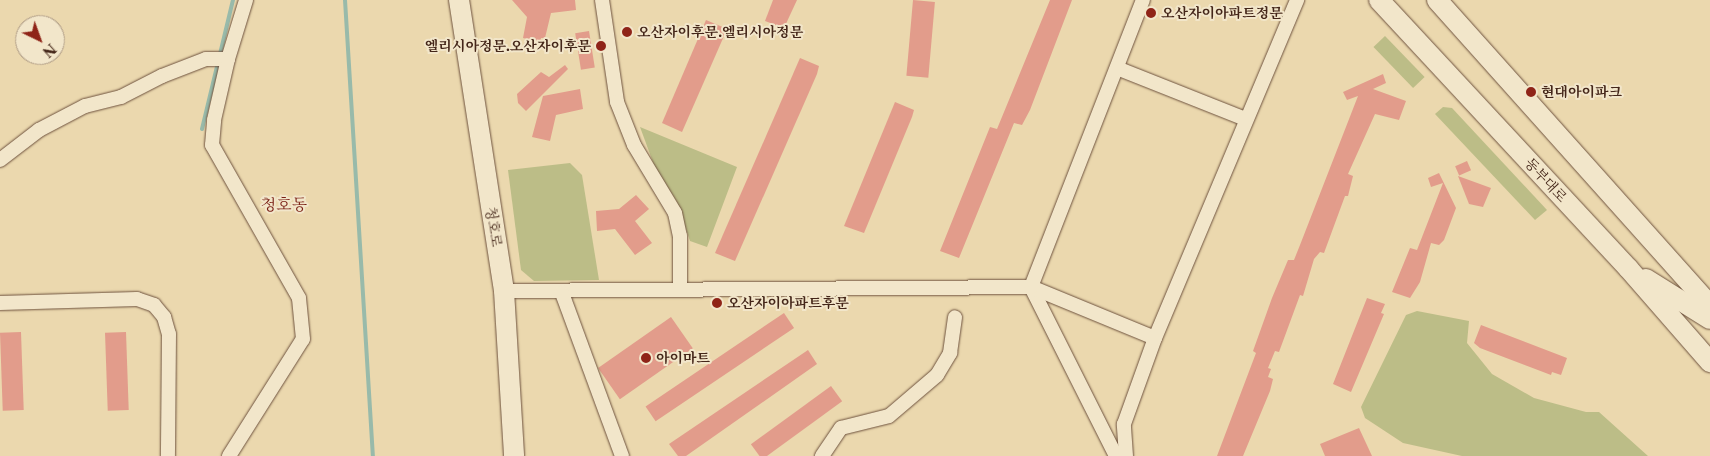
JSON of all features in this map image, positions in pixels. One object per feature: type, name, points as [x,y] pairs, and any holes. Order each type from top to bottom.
[{"type":"main road","name":"청호로","points":[[459,0],[504,291],[514,456]]},
{"type":"main road","name":"동부대로","points":[[1378,0],[1628,268],[1710,362]]},
{"type":"main road","points":[[1437,0],[1710,304]]},
{"type":"main road","points":[[1628,268],[1710,319]]},
{"type":"street","points":[[229,456],[303,339],[299,298],[212,145],[214,120],[227,59],[246,0]]},
{"type":"street","points":[[602,0],[617,102],[634,145],[675,213],[680,236],[680,288]]},
{"type":"street","points":[[1116,456],[1031,287],[1143,0]]},
{"type":"street","points":[[1126,456],[1124,424],[1155,338],[1245,119],[1297,0]]},
{"type":"street","points":[[0,160],[39,130],[85,106],[121,97],[162,76],[210,59],[227,59]]},
{"type":"street","points":[[1116,68],[1245,119]]},
{"type":"street","points":[[504,291],[562,293],[680,288],[1031,287],[1155,338]]},
{"type":"street","points":[[562,293],[622,456]]},
{"type":"street","points":[[0,303],[137,299],[154,305],[164,317],[169,334],[168,456]]},
{"type":"street","points":[[822,456],[841,428],[889,416],[938,374],[950,353],[956,317]]},
{"type":"street","points":[[1102,430],[1124,424]]},
{"type":"green space","points":[[1385,36],[1425,77],[1413,88],[1373,47]]},
{"type":"green space","points":[[1443,107],[1452,108],[1547,210],[1535,220],[1435,114]]},
{"type":"green space","points":[[640,127],[737,167],[707,247],[690,241],[677,202],[654,165]]},
{"type":"green space","points":[[570,163],[582,175],[599,280],[534,281],[521,270],[508,170]]},
{"type":"green space","points":[[1417,311],[1469,321],[1467,343],[1492,374],[1534,398],[1586,412],[1599,412],[1648,456],[1462,456],[1403,443],[1365,418],[1361,407],[1406,315]]},
{"type":"building","points":[[512,0],[575,0],[576,10],[551,13],[545,38],[541,38],[540,42],[523,38],[527,17]]},
{"type":"building","points":[[773,0],[797,0],[784,28],[765,21]]},
{"type":"building","points":[[913,0],[935,2],[928,78],[906,76]]},
{"type":"building","points":[[1050,0],[1072,0],[1030,110],[1022,125],[1014,123],[959,258],[940,251],[990,127],[997,129]]},
{"type":"building","points":[[706,20],[725,28],[724,36],[682,132],[662,123]]},
{"type":"building","points":[[589,31],[595,68],[581,70],[575,33]]},
{"type":"building","points":[[800,58],[819,66],[817,74],[735,261],[715,253]]},
{"type":"building","points":[[565,65],[568,69],[526,111],[518,103],[517,94],[541,72],[549,77]]},
{"type":"building","points":[[1383,74],[1386,83],[1373,89],[1406,101],[1399,120],[1375,114],[1348,174],[1353,176],[1348,196],[1345,196],[1324,253],[1320,252],[1314,259],[1303,296],[1300,295],[1279,352],[1275,351],[1268,368],[1271,369],[1268,377],[1273,379],[1270,391],[1243,456],[1217,456],[1256,353],[1253,351],[1272,298],[1288,260],[1294,260],[1358,96],[1347,100],[1343,92]]},
{"type":"building","points":[[580,89],[583,109],[556,115],[550,141],[532,137],[543,96]]},
{"type":"building","points":[[895,102],[914,110],[864,233],[844,226]]},
{"type":"building","points":[[1467,161],[1471,170],[1459,175],[1455,166]]},
{"type":"building","points":[[1439,173],[1456,208],[1444,240],[1439,245],[1431,243],[1420,282],[1410,298],[1392,292],[1410,248],[1417,250],[1443,183],[1431,187],[1428,178]]},
{"type":"building","points":[[1458,176],[1491,188],[1483,207],[1469,204]]},
{"type":"building","points":[[636,195],[649,209],[635,221],[652,243],[635,255],[615,229],[597,231],[596,211],[619,209]]},
{"type":"building","points":[[1367,298],[1385,304],[1381,313],[1384,314],[1351,392],[1333,384]]},
{"type":"building","points":[[784,313],[794,328],[656,421],[646,406]]},
{"type":"building","name":"아이마트","points":[[671,317],[693,348],[620,399],[598,368]]},
{"type":"building","points":[[1481,325],[1567,358],[1561,375],[1552,372],[1551,375],[1480,348],[1474,343]]},
{"type":"building","points":[[21,332],[24,410],[3,411],[0,333]]},
{"type":"building","points":[[126,332],[129,410],[108,411],[105,333]]},
{"type":"building","points":[[808,350],[817,364],[686,456],[678,456],[669,444]]},
{"type":"building","points":[[831,386],[842,401],[767,456],[759,456],[751,444]]},
{"type":"building","points":[[1359,428],[1372,456],[1325,456],[1320,444]]},
{"type":"waterway","points":[[202,129],[233,0]]},
{"type":"waterway","points":[[345,0],[373,456]]},
{"type":"place","name":"오산자이아파트정문","points":[[1151,13]]},
{"type":"place","name":"오산자이후문.엘리시아정문","points":[[627,32]]},
{"type":"place","name":"엘리시아정문.오산자이후문","points":[[601,46]]},
{"type":"place","name":"현대아이파크","points":[[1531,92]]},
{"type":"place","name":"오산자이아파트후문","points":[[717,303]]},
{"type":"place","name":"아이마트","points":[[646,358]]},
{"type":"district","name":"청호동","points":[[284,204]]}]
